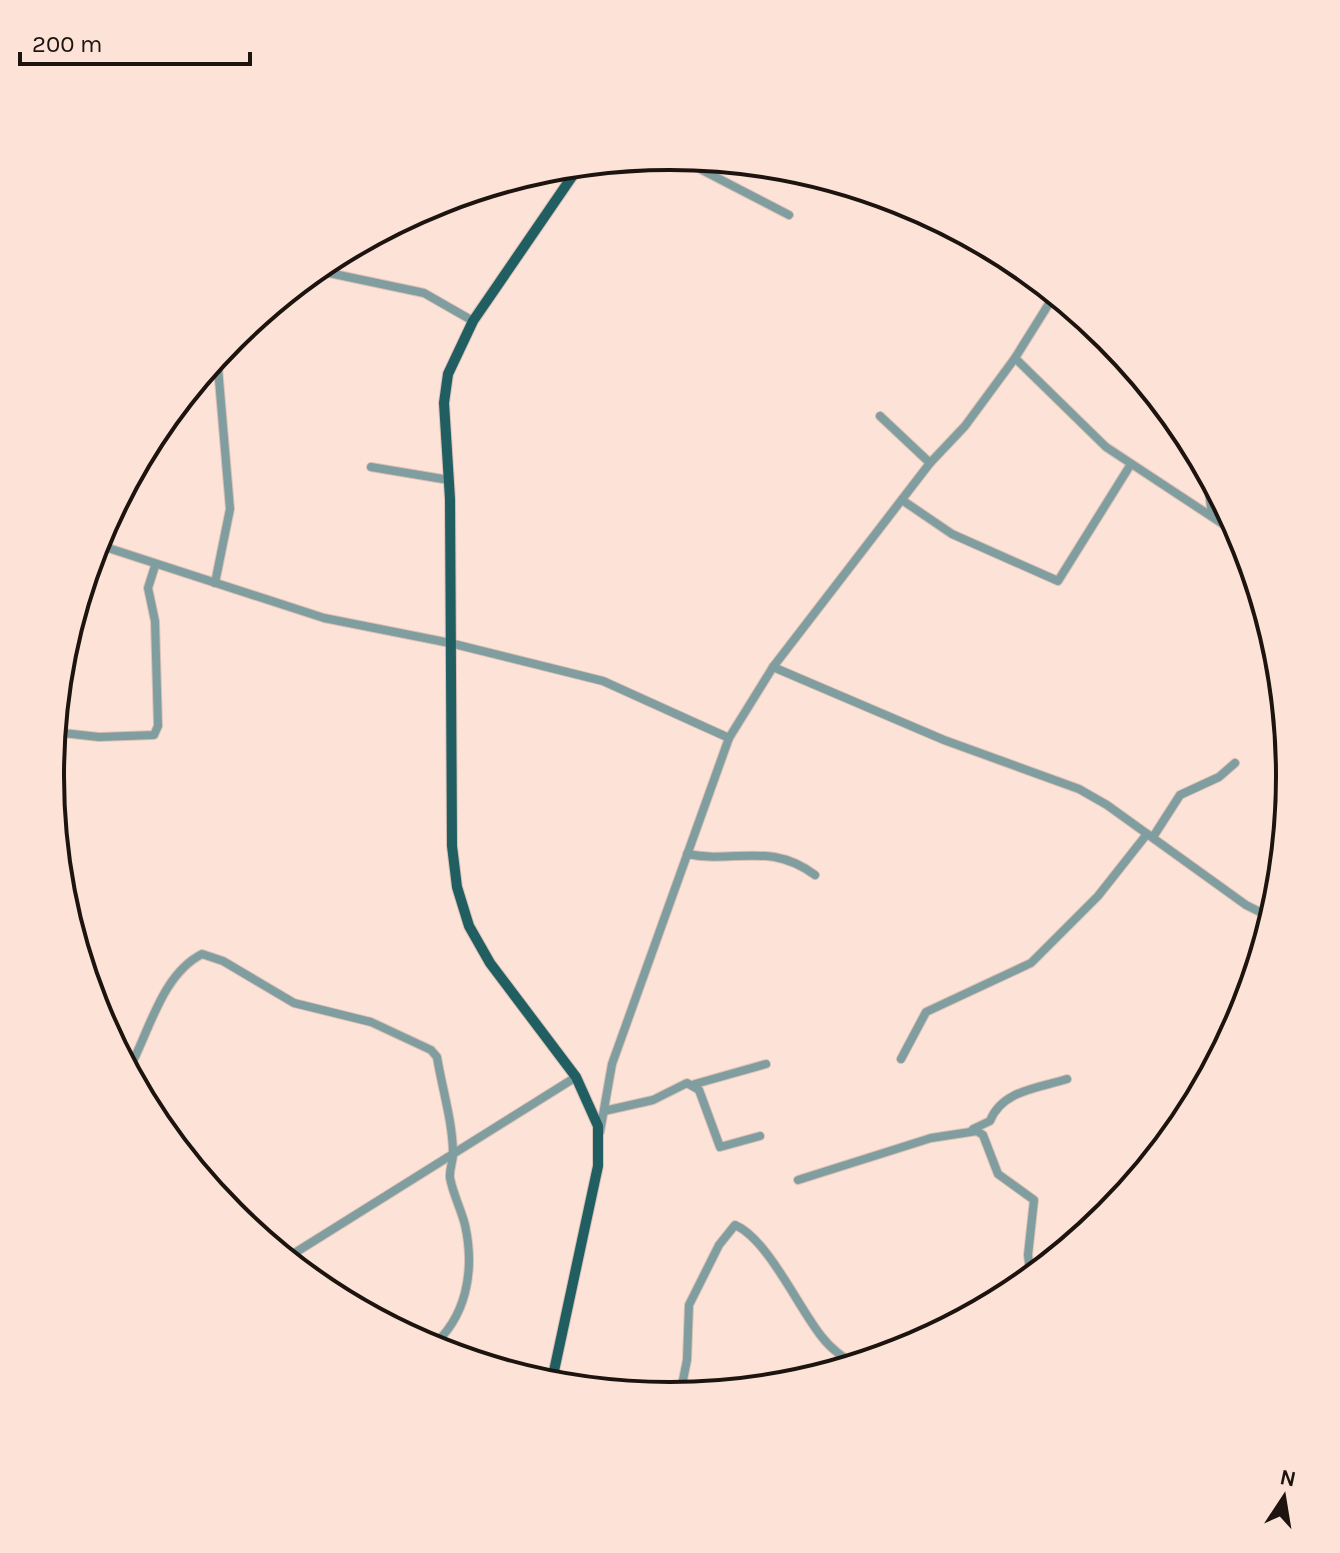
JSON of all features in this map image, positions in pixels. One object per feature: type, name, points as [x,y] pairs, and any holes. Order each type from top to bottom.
[{"type":"main road","points":[[554,1371],[598,1166],[599,1141],[593,1110],[576,1077],[490,963],[469,926],[457,887],[452,846],[449,480],[444,403],[448,374],[473,321],[570,179]]},
{"type":"street","points":[[705,172],[789,215]]},
{"type":"street","points":[[332,274],[424,293],[473,321]]},
{"type":"street","points":[[599,1141],[612,1064],[729,738],[773,667],[930,463],[965,426],[1015,358],[1049,304]]},
{"type":"street","points":[[1015,358],[1106,447],[1219,520]]},
{"type":"street","points":[[215,583],[230,509],[218,372]]},
{"type":"street","points":[[880,416],[930,463]]},
{"type":"street","points":[[902,500],[952,534],[1058,581],[1131,464]]},
{"type":"street","points":[[371,467],[449,480]]},
{"type":"street","points":[[1210,501],[1212,515]]},
{"type":"street","points":[[109,549],[324,618],[450,643],[603,681],[729,738]]},
{"type":"street","points":[[65,733],[136,738],[154,735],[158,726],[155,621],[148,588],[155,566]]},
{"type":"street","points":[[773,667],[944,740],[1079,789],[1260,912]]},
{"type":"street","points":[[901,1059],[926,1012],[1031,963],[1098,896],[1150,836],[1180,795],[1219,777],[1235,763]]},
{"type":"street","points":[[687,854],[704,857],[769,854],[784,857],[815,875]]},
{"type":"street","points":[[134,1059],[176,976],[190,960],[210,954],[294,1003],[371,1022],[431,1050],[437,1057],[453,1155],[450,1181],[465,1225],[469,1275],[464,1301],[442,1338]]},
{"type":"street","points":[[604,1111],[653,1100],[687,1083],[695,1084],[766,1064]]},
{"type":"street","points":[[296,1253],[576,1077]]},
{"type":"street","points":[[798,1180],[931,1138],[973,1129],[990,1121],[995,1108],[1008,1097],[1067,1079]]},
{"type":"street","points":[[695,1084],[720,1147],[760,1136]]},
{"type":"street","points":[[973,1129],[983,1135],[998,1174],[1034,1200],[1029,1264]]},
{"type":"street","points":[[683,1382],[687,1360],[689,1305],[719,1245],[735,1225],[750,1235],[779,1271],[824,1340],[844,1356]]}]
